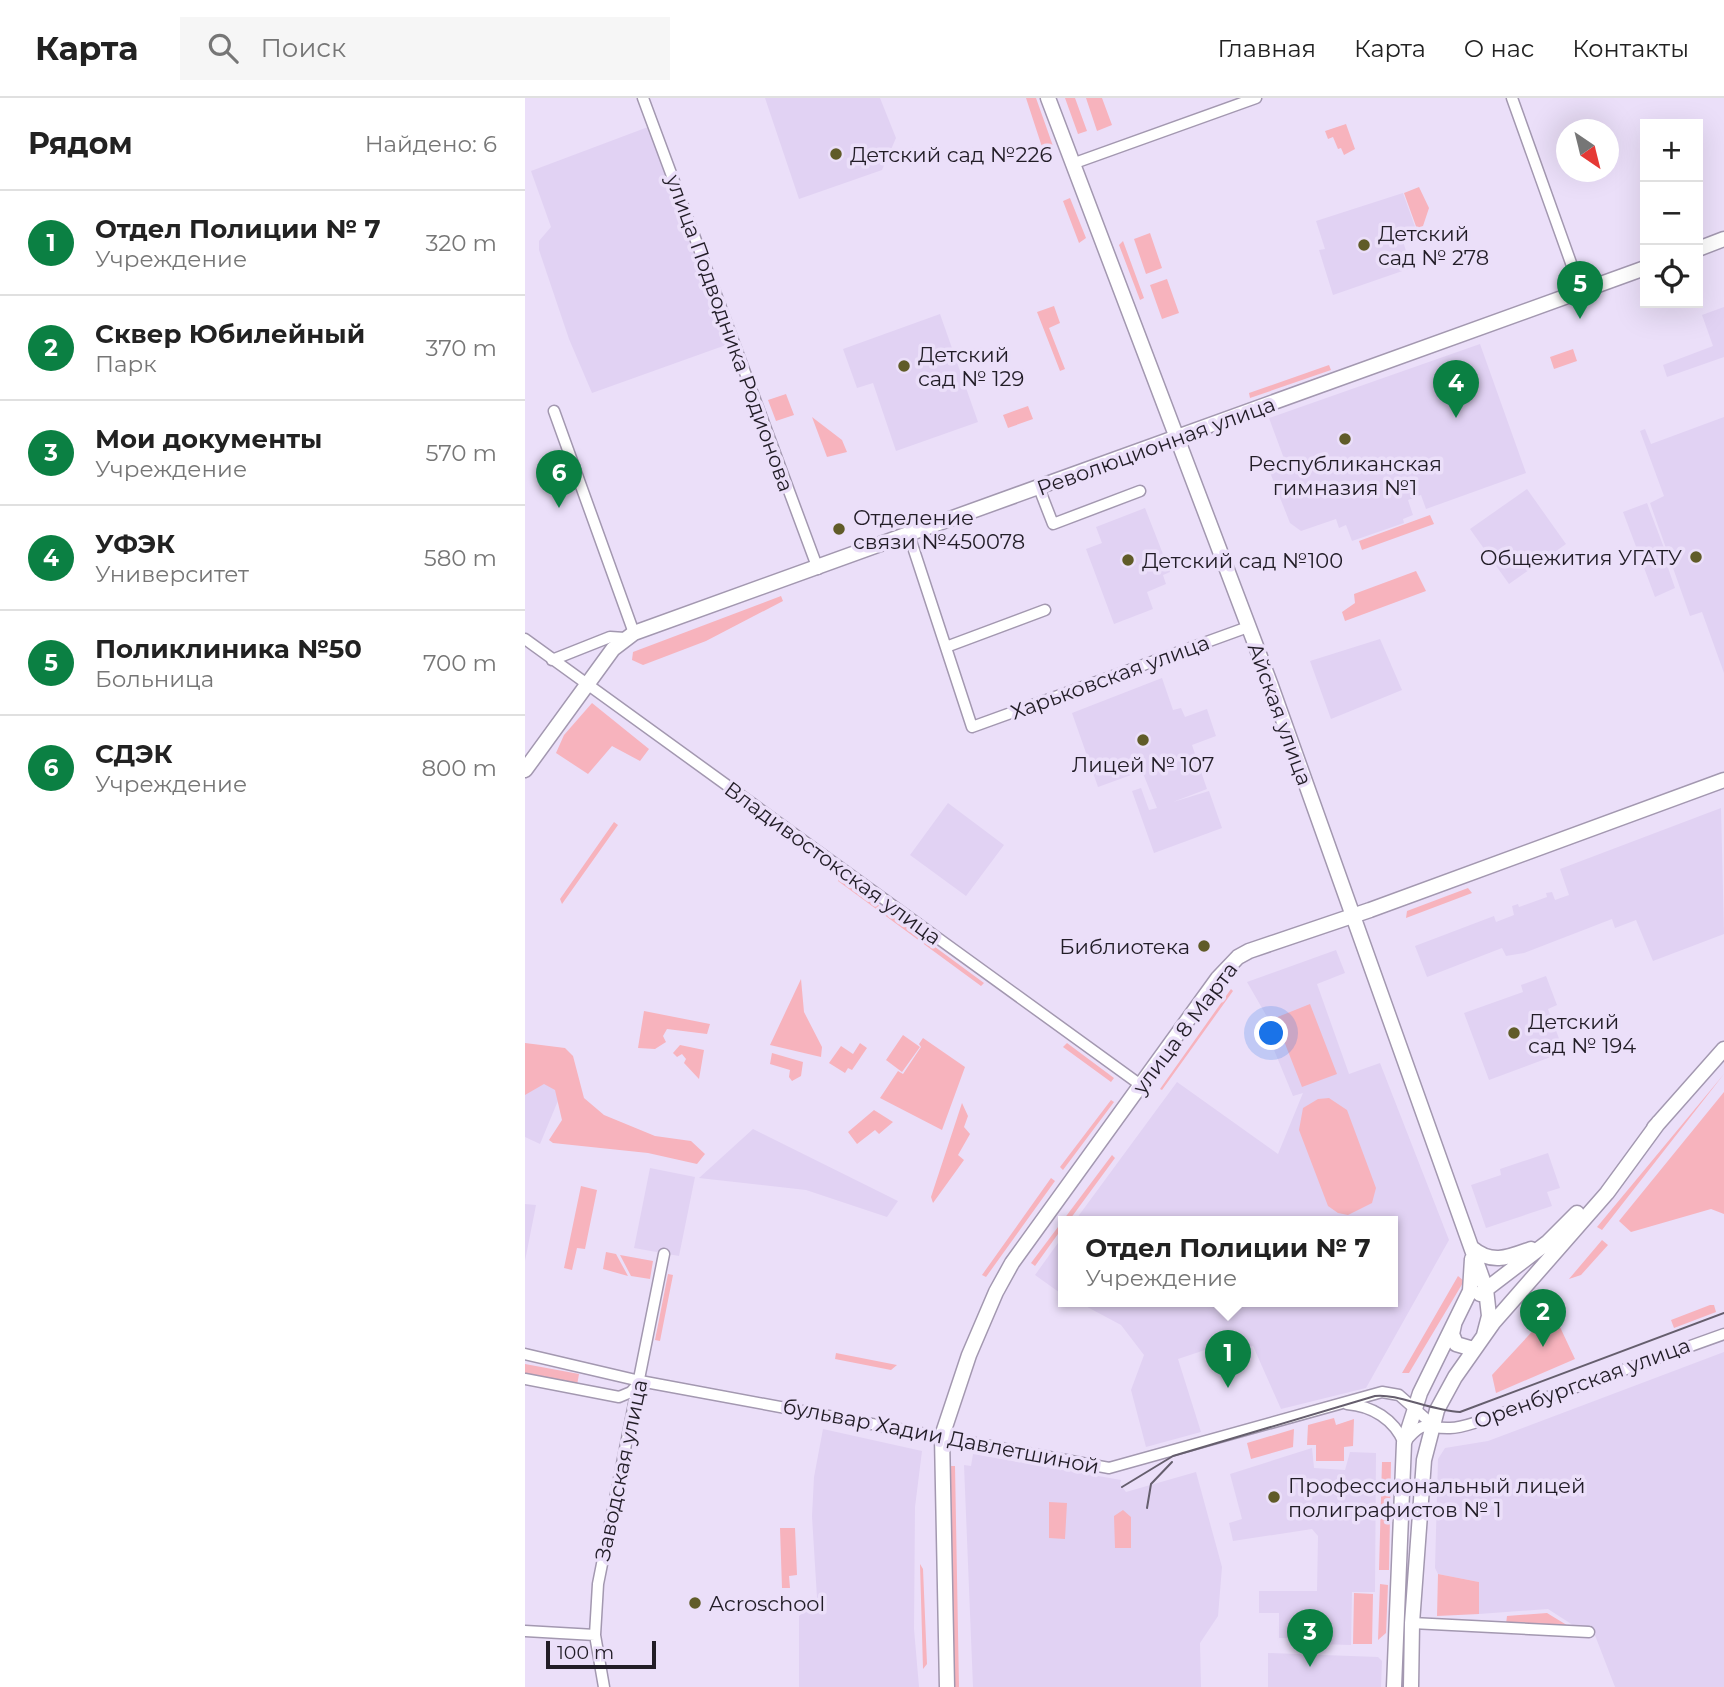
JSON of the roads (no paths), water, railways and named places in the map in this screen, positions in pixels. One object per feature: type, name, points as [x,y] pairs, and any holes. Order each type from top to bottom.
[{"type":"main road","name":"Айская улица","points":[[1048,98],[1330,848],[1350,916],[1486,1289],[1489,1316],[1484,1335]]},
{"type":"main road","points":[[1703,246],[1724,239]]},
{"type":"main road","name":"Революционная улица","points":[[629,636],[1640,270]]},
{"type":"main road","points":[[525,770],[585,686],[629,636]]},
{"type":"main road","name":"улица 8 Марта","points":[[947,1687],[942,1436],[969,1355],[1002,1280],[1205,996],[1238,957],[1724,780]]},
{"type":"main road","points":[[1394,1687],[1404,1443],[1415,1409],[1457,1319],[1486,1289],[1548,1242],[1724,1049]]},
{"type":"main road","points":[[1411,1687],[1412,1623],[1425,1460],[1433,1425],[1444,1395],[1484,1335],[1607,1193],[1659,1122]]},
{"type":"main road","points":[[1471,1248],[1486,1258],[1496,1259],[1548,1242]]},
{"type":"main road","points":[[1471,1248],[1472,1281],[1452,1334],[1456,1344],[1473,1349]]},
{"type":"main road","points":[[1400,1529],[1420,1530]]},
{"type":"street","name":"улица Подводника Родионова","points":[[643,98],[818,569]]},
{"type":"street","points":[[1072,164],[1256,98]]},
{"type":"street","points":[[1512,98],[1581,291]]},
{"type":"street","points":[[552,660],[610,637],[629,636],[554,411]]},
{"type":"street","points":[[1038,488],[1053,524],[1140,491]]},
{"type":"street","points":[[909,535],[946,647],[1045,610]]},
{"type":"street","name":"Харьковская улица","points":[[946,647],[972,727],[1248,627]]},
{"type":"street","name":"Владивостокская улица","points":[[525,639],[585,686],[627,712],[1142,1086]]},
{"type":"street","name":"Заводская улица","points":[[604,1687],[595,1635],[598,1584],[664,1254]]},
{"type":"street","name":"Оренбургская улица","points":[[1433,1425],[1453,1429],[1484,1420],[1724,1334]]},
{"type":"street","name":"бульвар Хадии Давлетшиной","points":[[525,1354],[640,1381],[1109,1468],[1389,1392],[1399,1395],[1433,1425]]},
{"type":"street","points":[[592,1392],[587,1378],[594,1369]]},
{"type":"street","points":[[525,1379],[618,1397],[631,1392],[640,1381]]},
{"type":"street","points":[[618,1397],[633,1413]]},
{"type":"street","points":[[1337,1404],[1357,1405],[1380,1413],[1392,1422],[1404,1443],[1416,1430],[1433,1425]]},
{"type":"street","points":[[1412,1623],[1589,1632]]},
{"type":"street","points":[[525,1631],[595,1635]]},
{"type":"tram line","points":[[1122,1487],[1173,1456],[1375,1396],[1393,1397],[1460,1412],[1724,1313]]},
{"type":"tram line","points":[[1147,1508],[1151,1484],[1172,1462]]},
{"type":"place","name":"Детский сад №226","points":[[836,154]]},
{"type":"place","name":"Детский сад № 278","points":[[1364,245]]},
{"type":"place","name":"Поликлиника №50","points":[[1580,319]]},
{"type":"place","name":"Детский сад № 129","points":[[904,366]]},
{"type":"place","name":"УФЭК","points":[[1456,418]]},
{"type":"place","name":"Республиканская гимназия №1","points":[[1345,439]]},
{"type":"place","name":"СДЭК","points":[[559,508]]},
{"type":"place","name":"Отделение связи №450078","points":[[839,529]]},
{"type":"place","name":"Общежития УГАТУ","points":[[1696,557]]},
{"type":"place","name":"Детский сад №100","points":[[1128,560]]},
{"type":"place","name":"Лицей № 107","points":[[1143,740]]},
{"type":"place","name":"Библиотека","points":[[1204,946]]},
{"type":"place","name":"Детский сад № 194","points":[[1514,1033]]},
{"type":"place","name":"Сквер Юбилейный","points":[[1543,1347]]},
{"type":"place","name":"Отдел Полиции № 7","points":[[1228,1388]]},
{"type":"place","name":"Профессиональный лицей полиграфистов № 1","points":[[1274,1497]]},
{"type":"place","name":"Acroschool","points":[[695,1603]]},
{"type":"place","name":"Мои документы","points":[[1310,1667]]}]
